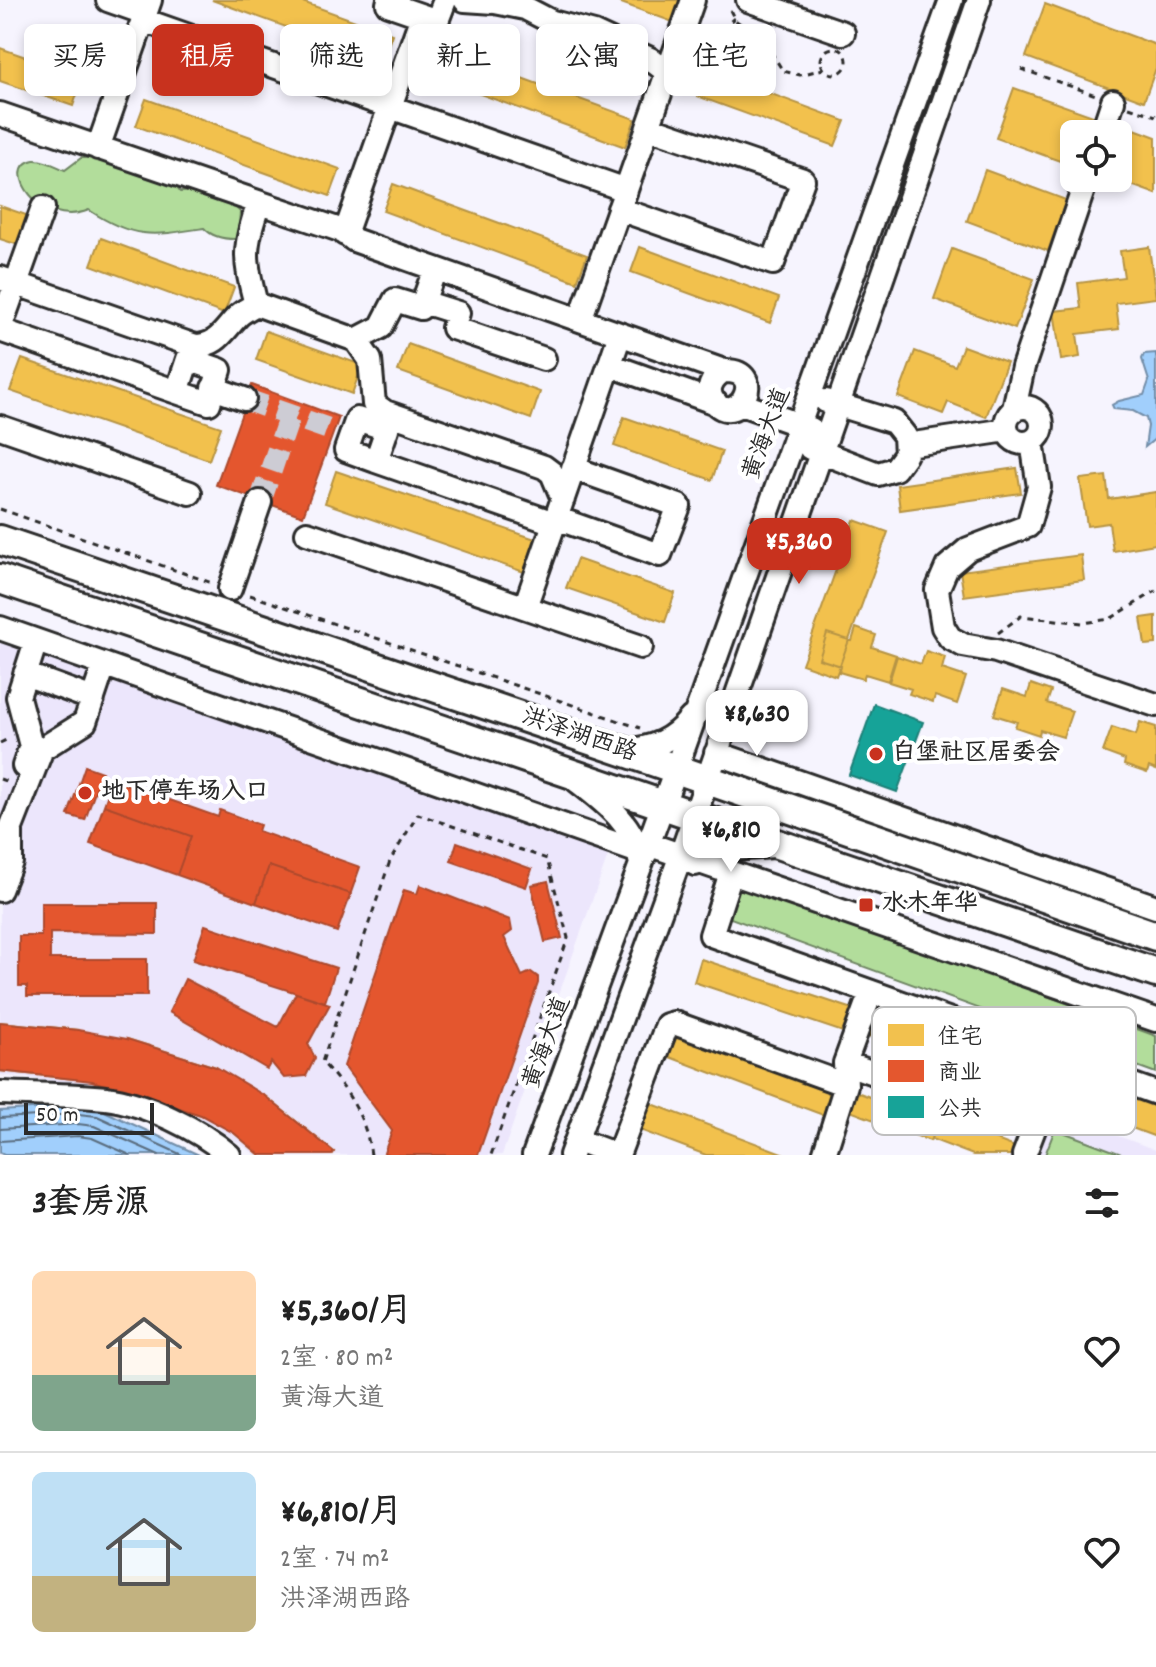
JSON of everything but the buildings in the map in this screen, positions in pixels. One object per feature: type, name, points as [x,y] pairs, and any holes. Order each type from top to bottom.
[{"type":"main road","name":"洪泽湖西路","points":[[0,540],[676,769],[718,764],[773,802],[1156,936]]},
{"type":"main road","name":"洪泽湖西路","points":[[0,579],[1156,973]]},
{"type":"main road","points":[[556,767],[563,748],[557,729]]},
{"type":"main road","points":[[821,857],[813,843],[816,830],[823,825],[836,825]]},
{"type":"street","points":[[108,0],[146,11],[773,263],[803,180],[648,127]]},
{"type":"street","points":[[339,231],[383,105],[406,9],[437,21],[445,0]]},
{"type":"street","points":[[465,0],[525,8],[552,22],[594,33],[650,59],[664,70]]},
{"type":"street","points":[[684,24],[693,0]]},
{"type":"street","points":[[748,0],[843,33]]},
{"type":"street","name":"黄海大道","points":[[534,1155],[664,803],[951,0]]},
{"type":"street","points":[[872,1082],[674,1023],[667,1025],[618,1155],[574,1148],[669,890],[690,858],[695,814],[718,764],[727,721],[979,0]]},
{"type":"street","points":[[98,148],[146,11]]},
{"type":"street","points":[[580,320],[664,81]]},
{"type":"street","points":[[1107,120],[1113,101]]},
{"type":"street","points":[[0,114],[339,231],[354,240],[620,335],[724,371],[736,372],[741,376],[744,397]]},
{"type":"street","points":[[907,445],[1010,420],[1026,406],[1041,416],[1041,434],[1032,442],[1020,443],[1010,420],[1023,367],[1082,192]]},
{"type":"street","points":[[256,304],[246,259],[247,238],[259,203]]},
{"type":"street","points":[[8,281],[195,346],[220,370],[209,403],[0,329],[8,281],[43,208]]},
{"type":"street","points":[[356,340],[381,327],[395,300],[421,308],[435,269]]},
{"type":"street","points":[[423,302],[458,313],[453,328],[544,359]]},
{"type":"street","points":[[177,392],[188,359],[204,355],[240,313],[256,304],[356,340],[370,360],[376,416],[387,429],[376,461]]},
{"type":"street","points":[[525,607],[620,335]]},
{"type":"street","points":[[610,365],[730,408],[744,397]]},
{"type":"street","points":[[716,403],[711,395],[711,383],[724,371]]},
{"type":"street","points":[[213,388],[244,399]]},
{"type":"street","points":[[744,397],[830,428],[878,474],[895,469],[902,463],[907,445],[901,428],[894,422],[830,428],[802,418]]},
{"type":"street","points":[[558,513],[552,473],[544,467],[376,416],[357,419],[344,434],[346,450],[558,513],[660,555],[679,506],[573,468]]},
{"type":"street","points":[[0,427],[190,493]]},
{"type":"street","points":[[1032,442],[1039,487],[1028,526],[968,549],[947,567],[937,590],[943,627],[950,638],[963,645],[1011,656],[1156,705]]},
{"type":"street","points":[[230,589],[260,502]]},
{"type":"street","points":[[307,533],[641,647]]},
{"type":"street","points":[[0,628],[643,855],[690,858],[733,849],[784,845]]},
{"type":"street","points":[[0,828],[31,746],[18,697],[36,641]]},
{"type":"street","points":[[0,890],[11,862],[11,828],[42,749],[85,722],[104,665]]},
{"type":"street","points":[[25,674],[93,699]]},
{"type":"street","points":[[623,751],[654,747],[672,738],[697,711]]},
{"type":"street","points":[[718,764],[1156,907]]},
{"type":"street","points":[[556,767],[603,801],[621,820],[643,855]]},
{"type":"street","points":[[690,858],[1118,1007]]},
{"type":"street","points":[[731,873],[711,935],[913,1007]]},
{"type":"street","points":[[824,1155],[871,992]]},
{"type":"street","points":[[1136,1013],[1156,1020]]},
{"type":"street","points":[[1136,1086],[1156,1093]]},
{"type":"street","points":[[0,1093],[107,1098],[128,1103],[180,1124],[229,1155]]},
{"type":"street","points":[[1024,1155],[1032,1135]]},
{"type":"path","points":[[729,0],[731,15],[764,41],[783,71],[800,75],[823,69]]},
{"type":"path","points":[[727,24],[734,18]]},
{"type":"path","points":[[837,48],[845,54],[847,63],[839,74],[830,74],[823,69],[821,57],[826,51],[837,48]]},
{"type":"path","points":[[1021,69],[1156,116]]},
{"type":"path","points":[[0,509],[672,738]]},
{"type":"path","points":[[986,650],[999,631],[1021,616],[1083,623],[1110,619],[1156,591]]},
{"type":"path","points":[[371,1155],[365,1124],[344,1085],[322,1062],[390,861],[418,814],[547,859],[568,938],[491,1155]]},
{"type":"shaded area","points":[[0,639],[610,850],[502,1155],[256,1155],[214,1125],[198,1118],[89,1085],[0,1075]]},
{"type":"shaded area","points":[[1042,1135],[1116,1135],[1156,1150],[1156,1155],[1035,1155]]},
{"type":"green space","points":[[81,158],[99,158],[104,162],[116,160],[173,182],[180,192],[221,198],[240,212],[238,236],[235,239],[222,238],[204,228],[157,234],[132,231],[89,210],[71,214],[41,205],[23,184],[21,173],[25,165],[34,160],[65,170]]},
{"type":"green space","points":[[737,882],[1077,1007],[975,1007],[725,916]]},
{"type":"green space","points":[[1136,1029],[1156,1036],[1156,1073],[1136,1066]]},
{"type":"green space","points":[[1053,1135],[1071,1135],[1124,1155],[1045,1155]]},
{"type":"water","points":[[1156,353],[1156,438],[1145,447],[1146,418],[1133,411],[1114,409],[1112,405],[1144,395],[1149,381],[1142,359],[1144,354]]},
{"type":"water","points":[[79,1106],[100,1109],[199,1155],[0,1153],[0,1111]]},
{"type":"tunnel","points":[[244,399],[337,432]]},
{"type":"tunnel","points":[[260,502],[290,415]]},
{"type":"place","name":"白堡社区居委会","points":[[876,754]]},
{"type":"place","name":"地下停车场入口","points":[[85,793]]},
{"type":"place","name":"水木年华","points":[[866,905]]}]
